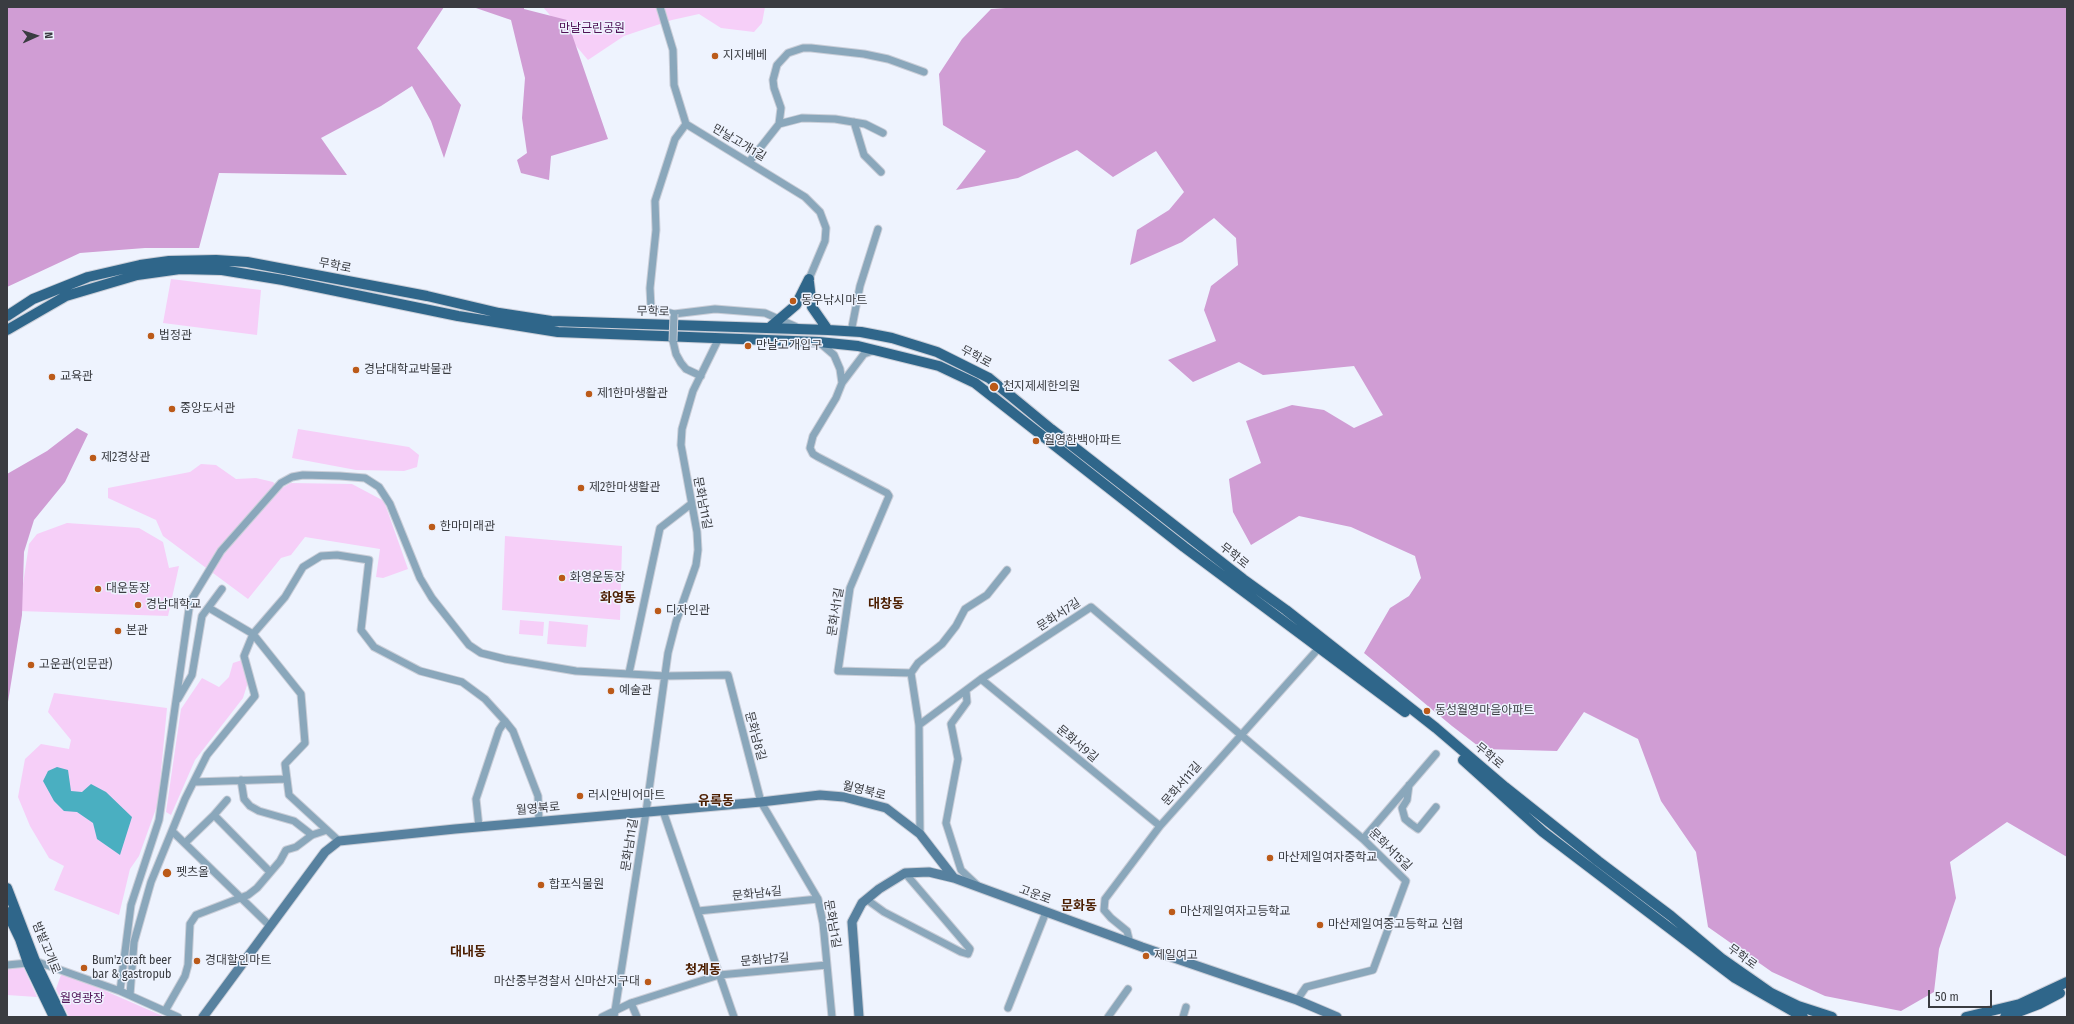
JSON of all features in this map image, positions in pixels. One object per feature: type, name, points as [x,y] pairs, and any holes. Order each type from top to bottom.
[{"type":"main road","name":"무학로","points":[[7,316],[33,299],[88,277],[140,265],[169,261],[216,260],[247,262],[427,296],[551,322],[801,328],[828,330],[892,338],[937,352],[989,378],[1051,429],[1436,728],[1505,787],[1598,861],[1671,916],[1721,958],[1771,992],[1798,1006],[1832,1017]]},
{"type":"main road","name":"무학로","points":[[7,330],[66,296],[137,275],[180,269],[215,270],[283,280],[458,316],[558,332],[819,342],[858,346],[939,366],[975,383],[1184,547],[1318,649],[1429,729],[1543,832],[1735,978],[1803,1017]]},
{"type":"main road","points":[[770,328],[800,300],[809,278]]},
{"type":"main road","points":[[809,278],[812,307],[828,330]]},
{"type":"main road","name":"월영북로","points":[[339,841],[480,826],[663,811],[820,795],[844,797],[886,808],[920,834],[954,878]]},
{"type":"main road","points":[[203,1017],[324,852],[339,841]]},
{"type":"main road","name":"고운로","points":[[905,873],[929,872],[979,886],[1046,912],[1297,1000],[1337,1017]]},
{"type":"main road","points":[[859,1017],[852,922],[862,903],[866,899],[905,873]]},
{"type":"main road","name":"밤밭고개로","points":[[7,888],[32,962],[54,1017]]},
{"type":"main road","name":"밤밭고개로","points":[[7,912],[62,1017]]},
{"type":"main road","points":[[1966,1017],[2020,1004],[2067,982]]},
{"type":"main road","points":[[2005,1017],[2039,1004],[2067,989]]},
{"type":"street","points":[[660,7],[673,50],[674,85],[686,124],[675,139],[655,201],[656,230],[650,288],[651,308],[674,314],[715,309],[765,313],[801,328]]},
{"type":"street","points":[[749,162],[779,124],[782,114],[774,88],[775,72],[782,58],[795,50],[811,48],[864,54],[888,59],[924,72]]},
{"type":"street","points":[[779,124],[802,118],[854,122],[865,124],[883,133]]},
{"type":"street","points":[[854,122],[864,155],[881,172]]},
{"type":"street","name":"만날고개1길","points":[[686,124],[805,197],[820,212],[826,228],[825,241],[809,278]]},
{"type":"street","points":[[851,332],[860,286],[878,229]]},
{"type":"street","points":[[674,314],[673,341],[676,354],[686,369],[701,376]]},
{"type":"street","name":"문화남11길","points":[[614,1014],[646,812],[668,653],[676,622],[696,565],[698,550],[697,532],[681,445],[682,429],[693,391],[719,338]]},
{"type":"street","points":[[819,342],[834,355],[840,369],[842,383]]},
{"type":"street","name":"문화서1길","points":[[875,350],[864,354],[842,383],[832,405],[813,436],[810,446],[815,455],[887,493],[888,496],[850,588],[838,671],[911,673]]},
{"type":"street","points":[[120,991],[131,906],[159,820],[190,602],[221,551],[281,483],[292,477],[303,475],[365,478],[379,487],[390,504],[417,572],[432,598],[469,645],[481,653],[506,660],[576,671],[665,676]]},
{"type":"street","points":[[629,673],[660,528],[691,504]]},
{"type":"street","points":[[130,995],[134,942],[151,882],[172,831],[207,755],[255,696],[244,656],[253,634],[285,597],[303,567],[321,556],[337,554],[369,560],[361,630],[374,647],[420,671],[462,682],[485,699],[505,721],[513,731],[538,796],[540,821]]},
{"type":"street","points":[[920,834],[918,726],[911,673],[918,663],[942,644],[956,626],[965,609],[987,595],[1007,570]]},
{"type":"street","points":[[176,702],[192,675],[202,616],[222,589]]},
{"type":"street","name":"문화서7길","points":[[918,726],[981,679],[1091,607],[1240,735]]},
{"type":"street","points":[[209,608],[253,634],[301,694],[305,743],[285,764],[289,795],[339,841]]},
{"type":"street","name":"문화서11길","points":[[1130,942],[1127,931],[1104,910],[1105,900],[1160,826],[1318,649]]},
{"type":"street","name":"문화남8길","points":[[665,676],[728,675],[761,802]]},
{"type":"street","name":"문화서9길","points":[[981,679],[1160,826]]},
{"type":"street","points":[[966,691],[967,702],[950,724],[958,759],[946,824],[961,870],[979,886]]},
{"type":"street","points":[[480,826],[476,799],[499,730],[505,721]]},
{"type":"street","name":"문화서15길","points":[[1240,735],[1363,839],[1406,881],[1373,970],[1306,987],[1297,1000]]},
{"type":"street","points":[[1363,839],[1436,754]]},
{"type":"street","points":[[194,782],[287,779]]},
{"type":"street","points":[[242,780],[244,799],[250,806],[259,811],[294,821],[312,835]]},
{"type":"street","points":[[1410,785],[1407,800],[1402,808],[1405,819],[1418,829],[1436,807]]},
{"type":"street","points":[[185,843],[227,800]]},
{"type":"street","name":"문화남1길","points":[[761,802],[818,899],[823,923],[832,1017]]},
{"type":"street","points":[[663,811],[734,1017]]},
{"type":"street","points":[[214,815],[270,872]]},
{"type":"street","points":[[166,1011],[186,976],[190,924],[196,915],[241,898],[257,888],[286,850],[296,847],[312,835],[327,830]]},
{"type":"street","points":[[172,831],[270,926]]},
{"type":"street","points":[[866,899],[884,912],[961,952],[968,954],[970,949],[905,873]]},
{"type":"street","name":"문화남4길","points":[[698,911],[818,899]]},
{"type":"street","points":[[1008,1008],[1046,912]]},
{"type":"street","points":[[32,962],[120,991],[178,1017]]},
{"type":"street","name":"밤밭고개로","points":[[7,965],[32,962]]},
{"type":"street","name":"문화남7길","points":[[602,1017],[614,1014],[631,1003],[719,975],[827,965]]},
{"type":"street","points":[[1108,1017],[1128,989]]},
{"type":"street","points":[[631,1003],[636,1017]]},
{"type":"street","points":[[1183,1017],[1186,1007]]},
{"type":"green space","name":"만날근린공원","points":[[543,7],[765,7],[762,23],[754,32],[721,28],[699,14],[672,20],[624,36],[588,60]]},
{"type":"green space","points":[[171,279],[261,290],[257,335],[163,323]]},
{"type":"green space","points":[[298,429],[409,447],[419,455],[417,467],[404,471],[356,470],[292,458]]},
{"type":"green space","points":[[201,464],[216,465],[236,479],[256,478],[273,482],[280,489],[291,483],[352,484],[384,501],[408,569],[383,578],[376,577],[380,549],[305,537],[291,555],[281,558],[248,599],[163,536],[156,520],[108,498],[108,488],[190,472]]},
{"type":"green space","name":"대운동장","points":[[67,523],[139,528],[163,542],[169,568],[179,566],[168,616],[19,611],[29,544],[37,534]]},
{"type":"green space","name":"화영운동장","points":[[505,536],[622,546],[620,620],[502,610]]},
{"type":"green space","points":[[520,620],[544,622],[543,636],[519,634]]},
{"type":"green space","points":[[549,621],[588,625],[586,647],[547,644]]},
{"type":"green space","points":[[242,660],[248,682],[243,698],[195,760],[171,815],[166,812],[181,709],[202,678],[219,687],[229,677],[233,663]]},
{"type":"green space","points":[[54,693],[167,708],[158,803],[139,856],[130,869],[119,915],[54,890],[64,866],[49,858],[30,826],[18,797],[25,759],[41,744],[69,749],[71,740],[48,712]]},
{"type":"green space","points":[[23,966],[37,997],[7,995],[7,968]]},
{"type":"green space","name":"월영광장","points":[[62,972],[165,1017],[69,1017],[56,989]]},
{"type":"shaded area","points":[[7,7],[444,7],[417,48],[461,105],[444,158],[431,121],[412,86],[381,106],[321,138],[347,175],[219,173],[199,248],[145,248],[80,253],[7,287]]},
{"type":"shaded area","points":[[473,7],[524,7],[524,9],[567,20],[608,139],[551,156],[549,180],[521,173],[517,160],[527,153],[522,118],[525,78],[511,20]]},
{"type":"shaded area","points":[[1020,7],[2067,7],[2067,857],[2007,822],[1950,862],[1956,898],[1939,949],[1934,992],[1901,1011],[1825,996],[1772,972],[1708,927],[1696,852],[1661,801],[1638,739],[1584,712],[1557,751],[1482,749],[1452,726],[1364,653],[1390,608],[1409,596],[1421,578],[1415,556],[1351,527],[1299,516],[1251,545],[1233,512],[1229,479],[1261,463],[1246,421],[1292,405],[1324,410],[1354,428],[1383,415],[1354,366],[1263,375],[1239,362],[1193,382],[1168,360],[1216,341],[1204,310],[1211,286],[1238,265],[1236,238],[1214,218],[1182,242],[1130,265],[1137,230],[1169,210],[1184,192],[1156,151],[1113,177],[1077,150],[1018,178],[956,190],[986,151],[943,125],[939,74],[962,39],[991,9]]},
{"type":"shaded area","points":[[77,428],[88,434],[65,482],[34,520],[24,552],[22,615],[7,708],[7,474],[47,451]]},
{"type":"water","points":[[57,767],[68,770],[71,791],[82,792],[91,784],[106,792],[132,817],[120,855],[97,839],[93,823],[77,812],[64,811],[54,801],[43,781],[48,771]]},
{"type":"place","name":"지지베베","points":[[715,56]]},
{"type":"place","name":"동우낚시마트","points":[[793,301]]},
{"type":"place","name":"법정관","points":[[151,336]]},
{"type":"place","name":"만날고개입구","points":[[748,346]]},
{"type":"place","name":"경남대학교박물관","points":[[356,370]]},
{"type":"place","name":"교육관","points":[[52,377]]},
{"type":"place","name":"천지제세한의원","points":[[994,387]]},
{"type":"place","name":"제1한마생활관","points":[[589,394]]},
{"type":"place","name":"중앙도서관","points":[[172,409]]},
{"type":"place","name":"월영한백아파트","points":[[1036,441]]},
{"type":"place","name":"제2경상관","points":[[93,458]]},
{"type":"place","name":"제2한마생활관","points":[[581,488]]},
{"type":"place","name":"한마미래관","points":[[432,527]]},
{"type":"place","name":"화영운동장","points":[[562,578]]},
{"type":"place","name":"대운동장","points":[[98,589]]},
{"type":"place","name":"경남대학교","points":[[138,605]]},
{"type":"place","name":"디자인관","points":[[658,611]]},
{"type":"place","name":"본관","points":[[118,631]]},
{"type":"place","name":"고운관(인문관)","points":[[31,665]]},
{"type":"place","name":"예술관","points":[[611,691]]},
{"type":"place","name":"동성월영마을아파트","points":[[1427,711]]},
{"type":"place","name":"러시안비어마트","points":[[580,796]]},
{"type":"place","name":"마산제일여자중학교","points":[[1270,858]]},
{"type":"place","name":"펫츠올","points":[[167,873]]},
{"type":"place","name":"합포식물원","points":[[541,885]]},
{"type":"place","name":"마산제일여자고등학교","points":[[1172,912]]},
{"type":"place","name":"마산제일여중고등학교 신협","points":[[1320,925]]},
{"type":"place","name":"제일여고","points":[[1146,956]]},
{"type":"place","name":"경대할인마트","points":[[197,961]]},
{"type":"place","name":"Bum'z craft beer bar & gastropub","points":[[84,968]]},
{"type":"place","name":"마산중부경찰서 신마산지구대","points":[[648,982]]},
{"type":"district","name":"화영동","points":[[618,598]]},
{"type":"district","name":"대창동","points":[[886,604]]},
{"type":"district","name":"유록동","points":[[716,801]]},
{"type":"district","name":"문화동","points":[[1079,906]]},
{"type":"district","name":"대내동","points":[[468,952]]},
{"type":"district","name":"청계동","points":[[703,970]]}]
